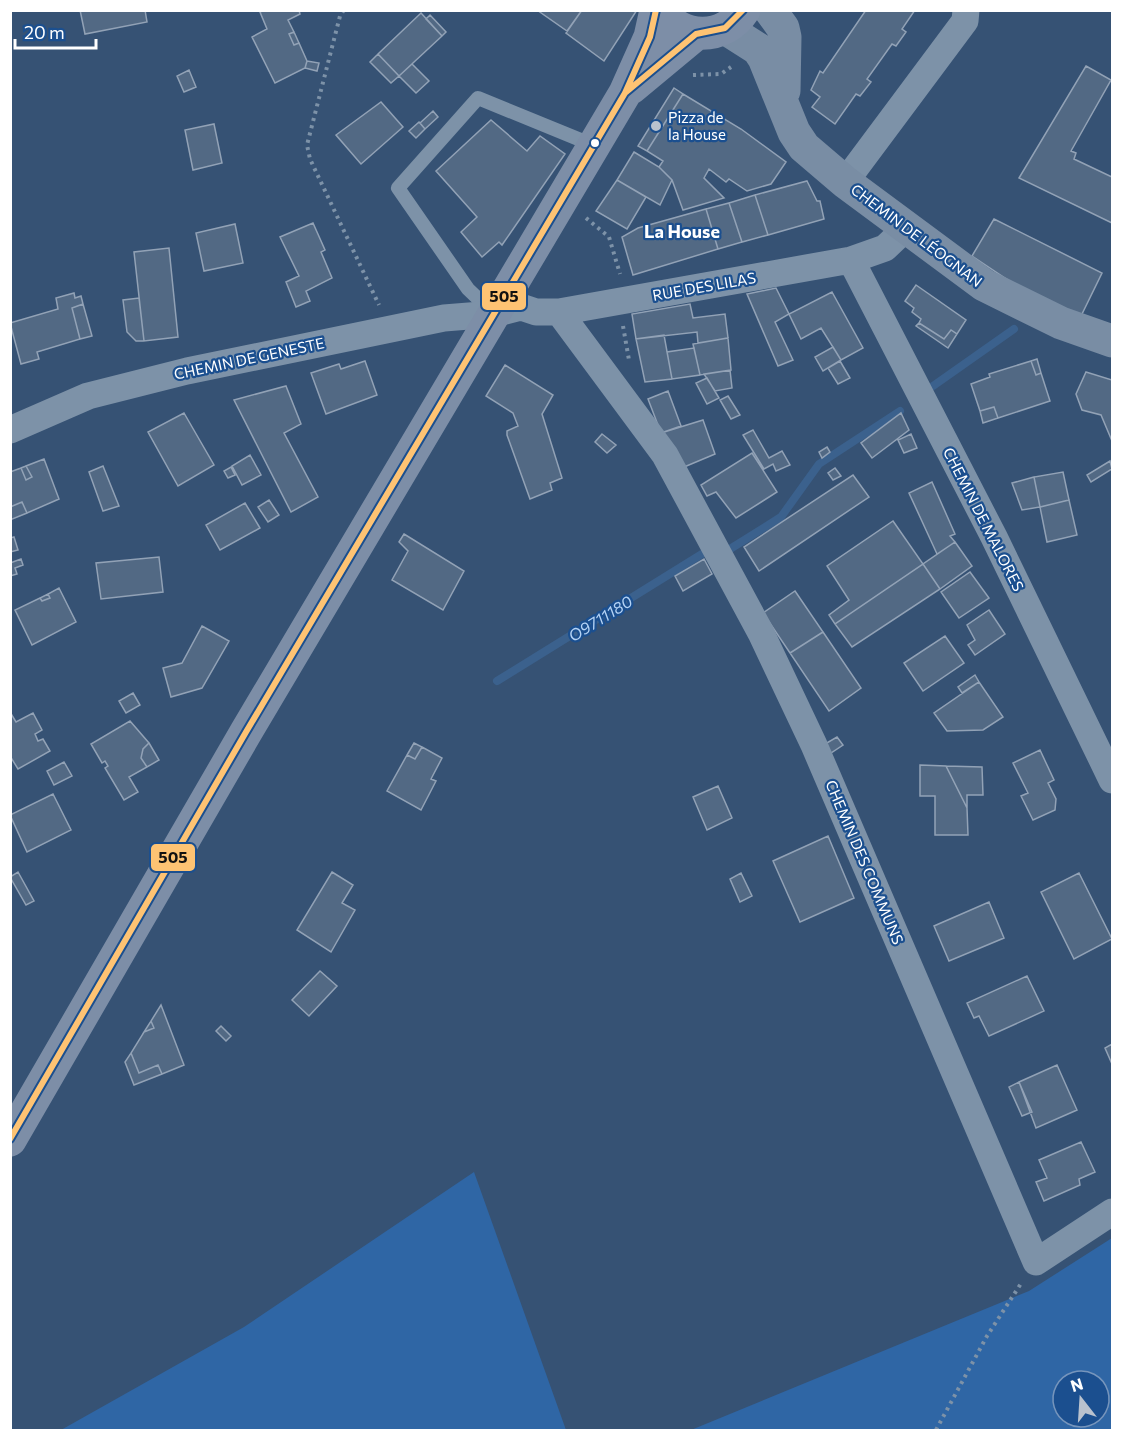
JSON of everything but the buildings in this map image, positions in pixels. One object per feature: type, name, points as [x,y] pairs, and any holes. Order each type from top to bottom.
[{"type":"main road","points":[[10,1140],[258,711],[625,93],[650,37],[656,10]]},
{"type":"main road","points":[[661,10],[680,29],[722,24]]},
{"type":"main road","points":[[625,93],[722,24]]},
{"type":"street","name":"CHEMIN DE LÉOGNAN","points":[[770,10],[783,28],[785,36],[783,108]]},
{"type":"street","points":[[845,182],[965,21],[966,10]]},
{"type":"street","name":"CHEMIN DE LÉOGNAN","points":[[722,24],[758,50],[783,108],[804,147],[845,182],[905,229],[984,285],[1061,323],[1113,341]]},
{"type":"street","name":"RUE DES LILAS","points":[[494,314],[521,307],[536,312],[559,312],[851,260],[885,249],[905,229]]},
{"type":"street","name":"CHEMIN DE MALORES","points":[[851,260],[994,537],[1113,780]]},
{"type":"street","name":"CHEMIN DES COMMUNS","points":[[559,312],[665,455],[740,594],[814,746],[1036,1262]]},
{"type":"street","name":"CHEMIN DE GENESTE","points":[[10,430],[88,396],[187,371],[390,327],[494,314]]},
{"type":"street","points":[[1036,1262],[1113,1212]]},
{"type":"lane","points":[[494,314],[468,289],[398,188],[478,98],[593,145]]},
{"type":"path","points":[[344,10],[340,16],[307,145],[310,159],[390,327]]},
{"type":"path","points":[[936,1431],[987,1336],[1036,1262]]},
{"type":"shaded area","points":[[474,1172],[566,1430],[61,1430],[244,1327]]},
{"type":"shaded area","points":[[1112,1238],[1112,1430],[691,1430],[1029,1291]]},
{"type":"waterway","name":"O9711180","points":[[933,386],[1014,329]]},
{"type":"waterway","name":"O9711180","points":[[730,549],[781,517],[819,464],[900,411]]},
{"type":"waterway","name":"O9711180","points":[[497,681],[702,554]]},
{"type":"transit line","name":"505","points":[[10,1139],[246,732],[625,93],[650,37],[656,10]]},
{"type":"transit line","name":"505","points":[[625,93],[696,34],[725,28],[743,10]]},
{"type":"place","name":"Pizza de la House","points":[[656,126]]},
{"type":"district","name":"La House","points":[[682,231]]}]
